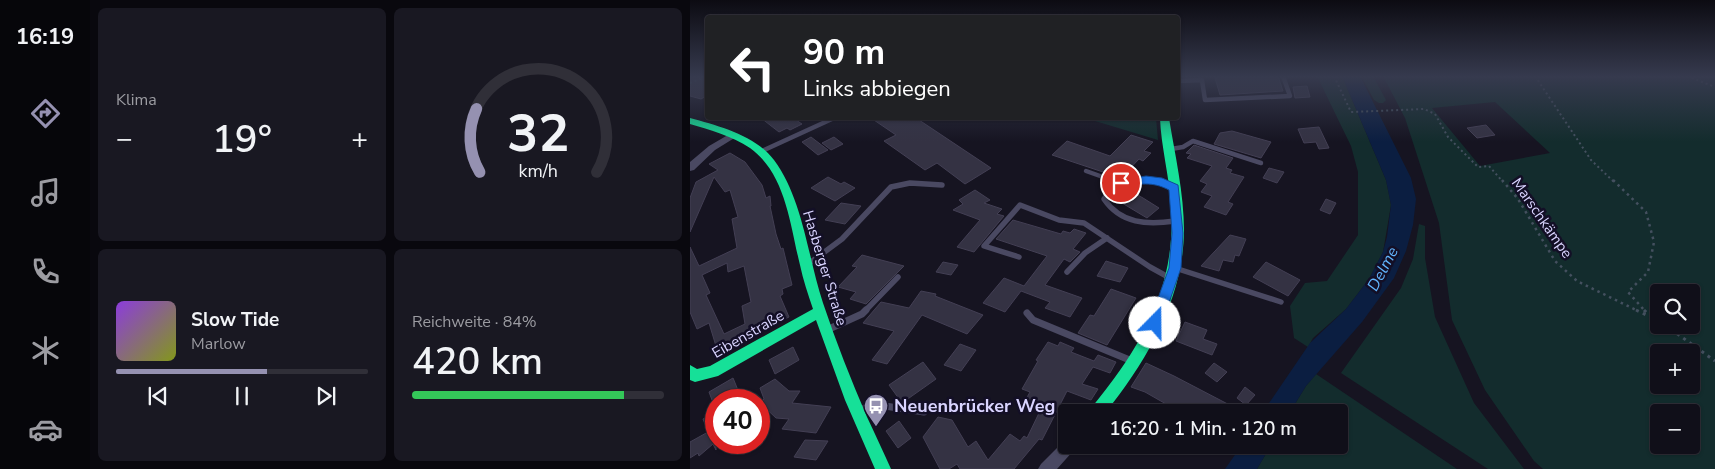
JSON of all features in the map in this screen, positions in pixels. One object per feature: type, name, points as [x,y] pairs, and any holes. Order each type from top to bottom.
[{"type":"street","points":[[1104,404],[1134,362],[1155,323],[1173,274],[1177,220],[1164,120]]},
{"type":"street","name":"Hasberger Straße","points":[[690,121],[732,135],[752,145],[769,162],[787,193],[820,311],[857,412],[883,469]]},
{"type":"street","points":[[690,168],[712,148],[732,135]]},
{"type":"street","name":"Eibenstraße","points":[[690,371],[695,376],[713,372],[820,311]]},
{"type":"street","points":[[1046,469],[1060,454]]},
{"type":"lane","points":[[1205,98],[1205,100],[1250,98]]},
{"type":"lane","points":[[760,152],[830,120]]},
{"type":"lane","points":[[1169,149],[1183,147],[1193,141],[1261,163]]},
{"type":"lane","points":[[1086,171],[1121,183]]},
{"type":"lane","points":[[1174,188],[1159,180],[1146,179],[1121,183],[1106,192],[1104,199],[1112,211],[1132,221],[1146,224],[1177,220]]},
{"type":"lane","points":[[806,266],[826,254],[846,237],[891,187],[899,183],[910,182],[942,185]]},
{"type":"lane","points":[[1019,257],[984,246],[1020,204],[1059,220],[1079,221],[1173,274],[1281,302]]},
{"type":"lane","points":[[1067,272],[1085,253],[1107,238]]},
{"type":"lane","points":[[828,330],[862,314],[898,277]]},
{"type":"lane","points":[[1027,313],[1033,320],[1134,362]]},
{"type":"lane","points":[[857,412],[872,404],[924,412]]},
{"type":"path","name":"Marschkämpe","points":[[1344,98],[1351,112],[1424,109],[1431,111],[1435,114],[1448,137],[1478,167],[1489,166],[1518,199],[1554,262],[1577,281],[1649,315]]},
{"type":"path","points":[[1550,98],[1591,160],[1646,212],[1654,242],[1648,272],[1628,292],[1649,315]]},
{"type":"path","points":[[1678,334],[1715,361]]},
{"type":"green space","points":[[1328,98],[1351,98],[1386,180],[1391,205],[1383,252],[1369,279],[1346,309],[1313,338],[1308,347],[1294,338],[1290,306],[1305,283],[1327,281],[1358,235],[1358,172],[1351,146]]},
{"type":"green space","points":[[1373,98],[1385,98],[1386,100],[1383,103],[1379,103]]},
{"type":"green space","points":[[1394,98],[1715,98],[1715,469],[1543,469],[1534,461],[1485,390],[1452,320],[1439,223],[1405,118]],"holes":[[[1495,102],[1550,153],[1480,166],[1432,108]]]},
{"type":"green space","points":[[1092,120],[1156,120],[1158,140]]},
{"type":"green space","points":[[1419,224],[1425,226],[1425,258],[1435,317],[1474,403],[1524,469],[1488,469],[1341,373],[1401,288],[1413,259]]},
{"type":"green space","points":[[1316,374],[1457,469],[1257,469],[1266,454],[1348,454],[1348,404],[1295,404]]},
{"type":"water","name":"Delme","points":[[1351,98],[1371,98],[1411,178],[1416,199],[1413,225],[1406,251],[1394,278],[1362,322],[1306,386],[1295,404],[1268,404],[1310,343],[1346,309],[1369,279],[1383,252],[1391,205],[1386,180]]},
{"type":"water","points":[[1236,454],[1266,454],[1257,469],[1225,469]]},
{"type":"building","points":[[764,120],[796,120],[802,124],[790,130],[787,128],[779,132]]},
{"type":"building","points":[[874,120],[919,120],[991,168],[965,184],[937,163],[925,170],[884,141],[896,135]]},
{"type":"building","points":[[1486,125],[1495,135],[1477,138],[1467,128]]},
{"type":"building","points":[[1319,127],[1329,148],[1319,149],[1316,142],[1304,143],[1298,129]]},
{"type":"building","points":[[1232,131],[1271,142],[1261,158],[1214,144],[1220,133]]},
{"type":"building","points":[[1131,135],[1153,142],[1144,151],[1151,153],[1143,161],[1139,159],[1121,178],[1052,155],[1067,141],[1110,156]]},
{"type":"building","points":[[811,137],[828,150],[818,155],[802,142]]},
{"type":"building","points":[[834,137],[843,144],[831,150],[822,143]]},
{"type":"building","points":[[1194,145],[1233,158],[1226,168],[1232,170],[1230,173],[1244,177],[1228,202],[1233,204],[1226,215],[1204,207],[1212,196],[1201,192],[1207,184],[1200,181],[1212,166],[1187,158],[1191,154],[1186,153]]},
{"type":"building","points":[[730,153],[745,162],[762,185],[766,198],[770,196],[770,206],[776,234],[781,249],[783,248],[792,285],[782,289],[783,294],[780,296],[789,317],[743,339],[744,342],[719,356],[709,323],[697,329],[690,312],[690,247],[699,266],[737,248],[732,219],[738,217],[730,190],[725,192],[714,177],[690,232],[690,198],[696,182],[718,170],[709,164]],"holes":[[[727,263],[728,272],[744,266],[751,302],[742,306],[745,324],[724,334],[706,295],[710,293],[702,275]]]},
{"type":"building","points":[[1269,168],[1284,172],[1277,183],[1263,178]]},
{"type":"building","points":[[828,177],[841,184],[844,182],[855,188],[835,201],[811,188]]},
{"type":"building","points":[[1124,187],[1159,208],[1147,218],[1112,197]]},
{"type":"building","points":[[975,190],[990,200],[984,203],[1002,209],[997,214],[1004,216],[974,252],[957,247],[980,220],[953,210],[963,204],[959,200]]},
{"type":"building","points":[[1326,199],[1336,203],[1330,214],[1320,210]]},
{"type":"building","points":[[841,203],[861,206],[845,224],[825,220]]},
{"type":"building","points":[[1013,220],[1061,234],[1063,231],[1070,233],[1074,229],[1086,233],[1073,249],[1080,252],[1070,262],[1064,259],[1045,285],[1082,298],[1070,317],[1045,308],[1050,302],[1021,291],[1005,312],[983,303],[1004,278],[1024,286],[1047,256],[996,239]]},
{"type":"building","points":[[1230,235],[1246,239],[1239,256],[1235,255],[1233,262],[1223,260],[1219,271],[1201,266]]},
{"type":"building","points":[[862,255],[904,266],[866,304],[850,299],[856,292],[838,287],[857,267],[852,266]]},
{"type":"building","points":[[1106,261],[1128,268],[1120,282],[1097,276]]},
{"type":"building","points":[[943,262],[958,265],[951,275],[936,272]]},
{"type":"building","points":[[1266,262],[1300,280],[1288,296],[1253,277]]},
{"type":"building","points":[[1111,289],[1136,298],[1107,345],[1078,333],[1090,315],[1094,316]]},
{"type":"building","points":[[921,291],[936,294],[935,296],[983,315],[967,334],[922,315],[887,364],[872,360],[894,331],[863,323],[881,302],[909,308]]},
{"type":"building","points":[[1185,322],[1207,330],[1203,339],[1217,344],[1212,355],[1176,341]]},
{"type":"building","points":[[1048,342],[1058,346],[1060,342],[1074,348],[1071,352],[1094,361],[1098,355],[1116,362],[1110,373],[1093,367],[1082,384],[1098,389],[1091,400],[1067,391],[1060,404],[1058,404],[1058,409],[1042,440],[1039,439],[1014,469],[960,469],[957,464],[949,469],[940,469],[923,437],[938,417],[952,420],[968,447],[976,441],[988,460],[1010,434],[1020,441],[1024,436],[1027,438],[1040,411],[1022,406],[1030,392],[1022,389],[1038,361],[1036,360]]},
{"type":"building","points":[[960,344],[976,350],[961,371],[944,365]]},
{"type":"building","points":[[793,347],[799,360],[775,374],[769,360]]},
{"type":"building","points":[[923,362],[936,379],[902,403],[889,385]]},
{"type":"building","points":[[1146,363],[1228,404],[1166,404],[1145,392],[1131,387]]},
{"type":"building","points":[[1214,363],[1227,372],[1217,382],[1205,373]]},
{"type":"building","points":[[733,378],[738,389],[714,389]]},
{"type":"building","points":[[775,379],[789,391],[800,391],[792,403],[831,407],[816,433],[782,429],[789,419],[776,418],[770,412],[770,389],[760,388]]},
{"type":"building","points":[[1245,387],[1255,395],[1247,404],[1237,398]]},
{"type":"building","points":[[899,421],[911,438],[898,448],[886,431]]},
{"type":"building","points":[[705,434],[705,451],[699,456],[698,453],[690,458],[690,442]]},
{"type":"building","points":[[805,440],[828,441],[816,460],[794,457]]},
{"type":"traffic: fast","points":[[1103,404],[1128,372],[1141,350],[1153,328],[1171,282],[1176,257],[1178,217],[1164,120]]},
{"type":"traffic: fast","points":[[690,121],[723,131],[744,140],[762,153],[778,175],[795,219],[810,281],[826,329],[852,400],[883,469]]},
{"type":"traffic: fast","points":[[690,371],[695,376],[713,372],[820,311]]},
{"type":"place","name":"Neuenbrücker Weg","points":[[876,427]]},
{"type":"route","points":[[1121,183],[1146,179],[1159,180],[1174,188],[1177,220],[1175,268],[1155,323]]}]
